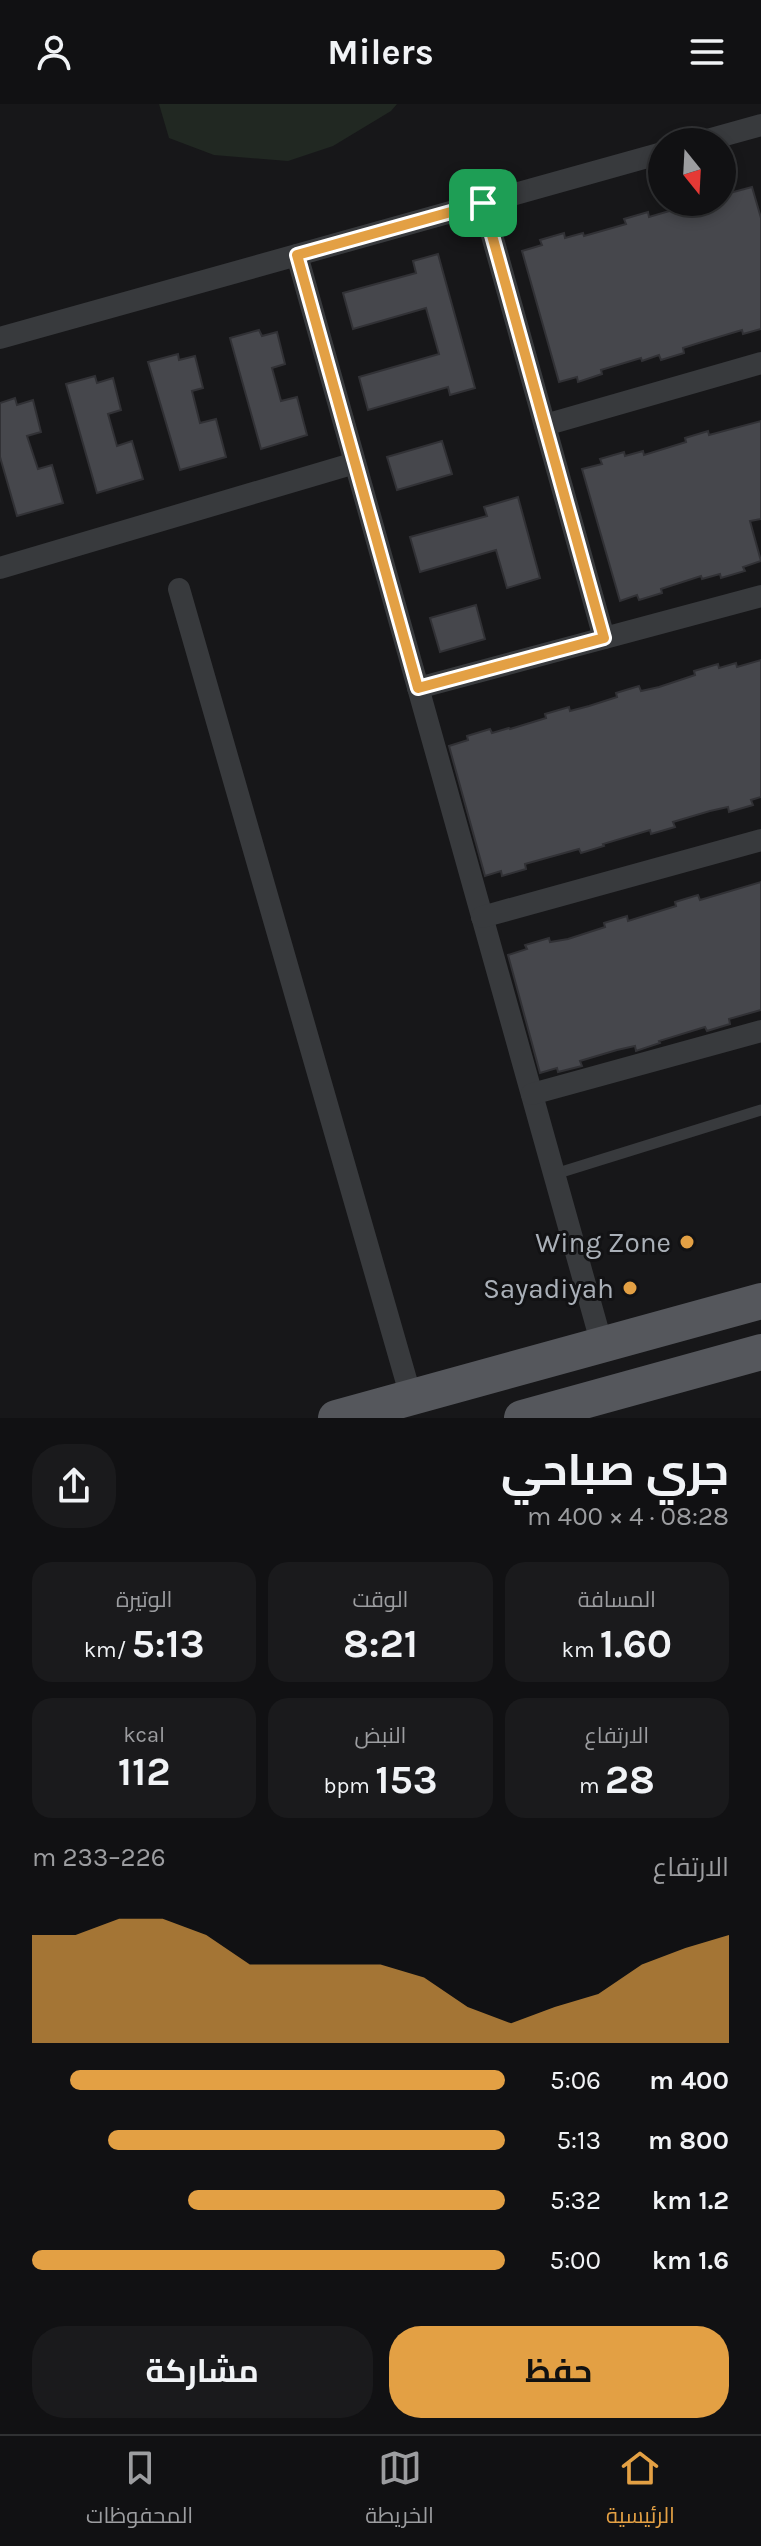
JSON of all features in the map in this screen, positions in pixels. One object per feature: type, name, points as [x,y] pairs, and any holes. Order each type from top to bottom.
[{"type":"main road","points":[[336,1418],[761,1301]]},
{"type":"main road","points":[[522,1418],[761,1352]]},
{"type":"street","points":[[736,132],[761,125]]},
{"type":"street","points":[[0,338],[648,157]]},
{"type":"street","points":[[483,203],[604,638]]},
{"type":"street","points":[[297,255],[602,1345]]},
{"type":"street","points":[[545,425],[761,363]]},
{"type":"street","points":[[0,568],[355,463]]},
{"type":"street","points":[[179,589],[411,1397]]},
{"type":"street","points":[[418,688],[761,596]]},
{"type":"street","points":[[482,917],[761,840]]},
{"type":"street","points":[[532,1094],[761,1031]]},
{"type":"lane","points":[[555,1174],[761,1110]]},
{"type":"shaded area","points":[[159,104],[397,104],[391,111],[333,146],[288,161],[214,155],[169,138]]},
{"type":"building","points":[[752,187],[761,218],[761,329],[743,334],[742,330],[702,342],[683,348],[684,353],[661,360],[659,355],[642,361],[641,358],[601,370],[602,374],[578,382],[577,377],[559,382],[522,251],[542,245],[540,240],[564,233],[565,238],[583,233],[584,236],[626,224],[624,219],[648,212],[649,217],[736,216],[736,191]]},
{"type":"building","points":[[438,254],[475,388],[450,395],[448,387],[368,410],[359,377],[439,354],[426,308],[353,329],[343,293],[416,273],[413,261]]},
{"type":"building","points":[[259,330],[262,336],[277,332],[285,364],[272,368],[281,401],[297,397],[307,435],[261,449],[230,338]]},
{"type":"building","points":[[178,354],[179,360],[195,356],[203,388],[192,391],[200,423],[216,419],[226,457],[180,470],[148,362]]},
{"type":"building","points":[[95,376],[97,383],[113,378],[121,410],[108,414],[117,446],[132,441],[143,479],[97,493],[66,384]]},
{"type":"building","points":[[15,398],[17,405],[33,400],[41,432],[27,436],[38,469],[52,465],[63,503],[17,516],[0,457],[0,403]]},
{"type":"building","points":[[761,421],[761,519],[750,521],[761,561],[743,567],[745,571],[721,578],[720,574],[702,579],[701,576],[661,589],[662,593],[639,600],[637,595],[620,601],[582,469],[602,464],[600,459],[624,452],[625,456],[643,451],[644,455],[686,442],[685,438],[708,431],[709,435]]},
{"type":"building","points":[[442,441],[452,474],[397,490],[387,457]]},
{"type":"building","points":[[518,497],[540,578],[507,588],[496,550],[420,572],[410,537],[487,516],[484,507]]},
{"type":"building","points":[[476,605],[485,639],[440,652],[430,618]]},
{"type":"building","points":[[761,660],[761,797],[751,800],[753,805],[729,812],[728,807],[710,811],[673,822],[675,827],[651,834],[650,830],[581,853],[579,849],[525,864],[526,869],[502,876],[501,871],[485,876],[449,746],[468,740],[467,736],[490,729],[492,733],[510,729],[546,718],[545,714],[569,707],[570,711],[617,697],[616,693],[639,686],[641,691],[659,687],[718,664],[719,668],[736,663],[737,667]]},
{"type":"building","points":[[761,882],[761,1010],[729,1019],[730,1024],[707,1031],[705,1027],[636,1051],[635,1046],[617,1050],[580,1061],[582,1066],[540,1073],[508,955],[527,949],[525,945],[549,938],[550,942],[568,939],[605,927],[604,923],[627,916],[628,921],[676,906],[675,902],[698,895],[700,900]]},
{"type":"place","name":"Wing Zone","points":[[687,1242]]},
{"type":"place","name":"Sayadiyah","points":[[630,1288]]},
{"type":"route","points":[[483,203],[604,638],[418,688],[297,255],[483,203]]}]
